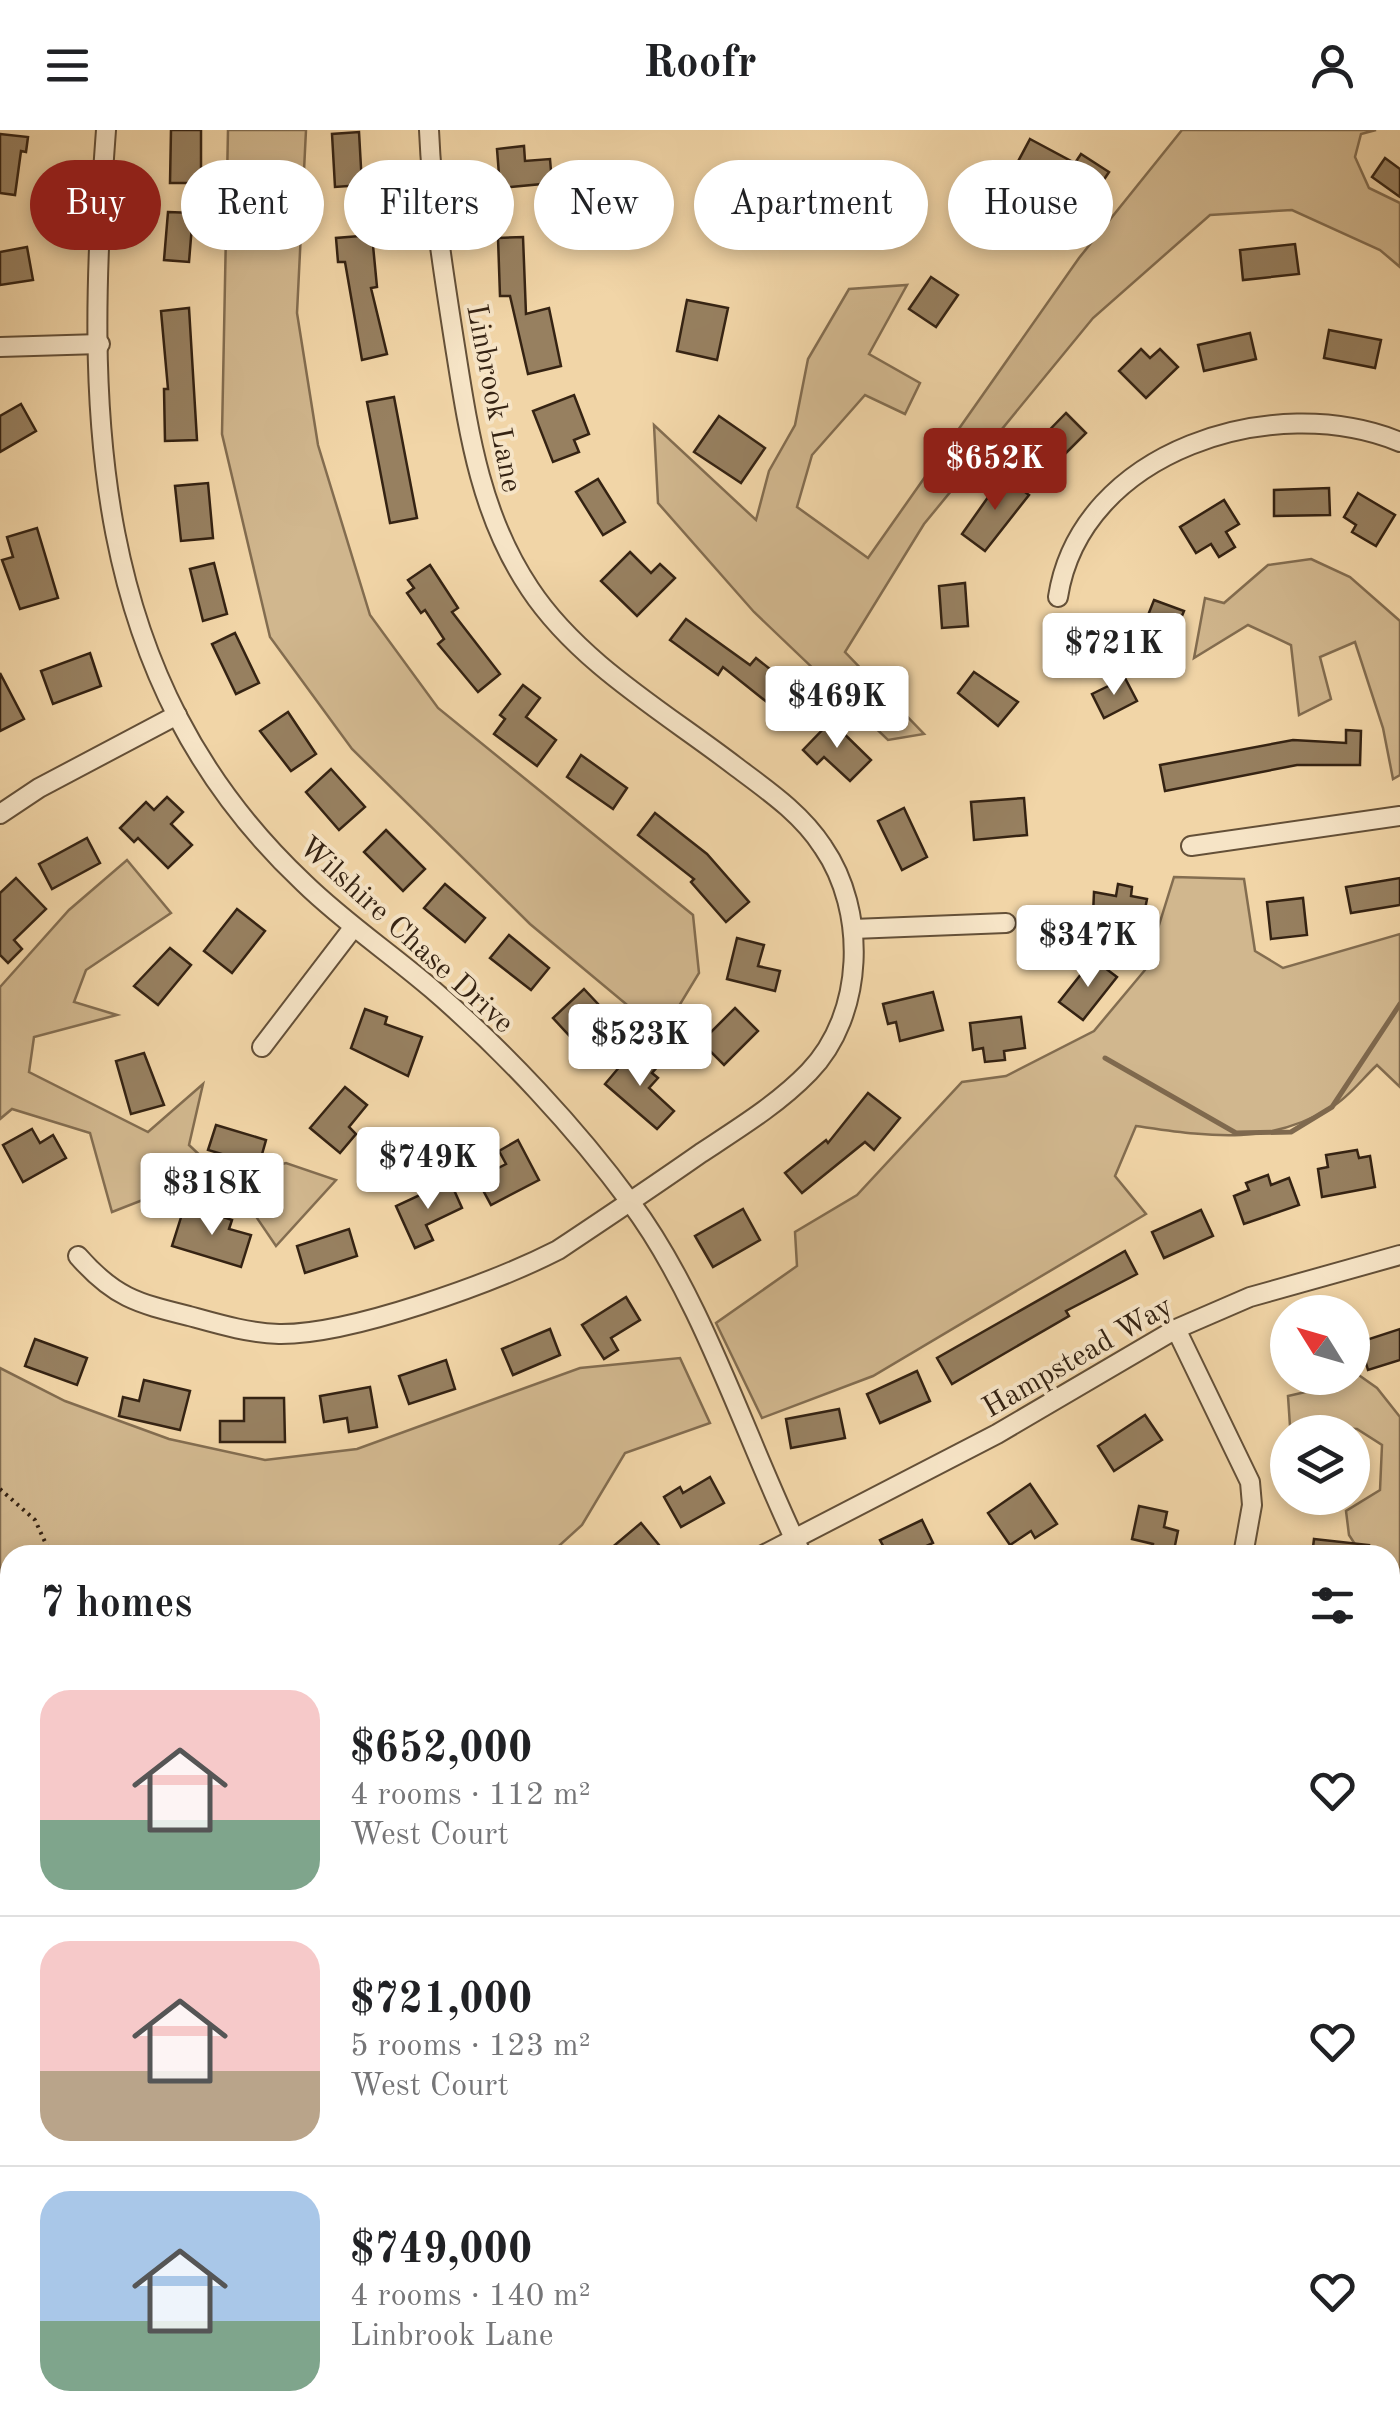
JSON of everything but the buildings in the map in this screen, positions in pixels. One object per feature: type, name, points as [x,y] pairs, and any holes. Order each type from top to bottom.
[{"type":"street","name":"Wilshire Chase Drive","points":[[106,130],[100,220],[102,457],[113,538],[140,630],[177,715],[251,826],[300,880],[478,1031],[630,1202],[686,1294],[797,1545]]},
{"type":"street","name":"Linbrook Lane","points":[[78,1256],[100,1281],[128,1301],[244,1330],[312,1332],[357,1323],[526,1266],[630,1202],[777,1102],[813,1068],[832,1038],[847,1002],[853,929],[838,874],[806,825],[577,644],[530,589],[497,531],[473,456],[442,262],[429,130]]},
{"type":"street","points":[[0,347],[100,344]]},
{"type":"street","points":[[1058,597],[1063,563],[1076,536],[1106,502],[1143,471],[1186,447],[1226,432],[1301,423],[1351,427],[1400,442]]},
{"type":"street","points":[[0,814],[39,788],[177,715]]},
{"type":"street","points":[[1192,846],[1400,816]]},
{"type":"street","points":[[853,929],[1006,924]]},
{"type":"street","points":[[262,1046],[353,928]]},
{"type":"street","name":"Hampstead Way","points":[[802,1545],[1176,1329],[1250,1297],[1327,1272],[1400,1255]]},
{"type":"street","points":[[1176,1329],[1250,1482],[1252,1505],[1245,1545]]},
{"type":"path","points":[[0,1489],[35,1520],[46,1545]]},
{"type":"shaded area","points":[[228,130],[306,130],[305,160],[227,160]]},
{"type":"shaded area","points":[[1182,130],[1376,130],[1361,134],[1355,157],[1369,188],[1400,203],[1400,267],[1380,250],[1292,210],[1210,215],[1093,318],[924,524],[845,652],[924,734],[888,740],[754,612],[658,503],[654,425],[756,520],[769,471],[795,425],[808,359],[849,289],[907,285],[869,354],[920,383],[905,414],[865,395],[812,455],[797,507],[868,558],[1079,258],[1085,250],[1113,250],[1113,216]]},
{"type":"shaded area","points":[[226,250],[300,250],[297,313],[318,445],[370,615],[438,708],[693,915],[699,973],[662,1034],[530,924],[352,749],[270,637],[222,434]]},
{"type":"shaded area","points":[[1311,559],[1350,577],[1400,621],[1400,775],[1393,779],[1383,728],[1355,642],[1320,657],[1331,699],[1299,715],[1291,645],[1248,625],[1194,658],[1205,598],[1224,603],[1268,565]]},
{"type":"shaded area","points":[[127,860],[171,913],[86,970],[74,1002],[117,1015],[34,1037],[29,1072],[148,1132],[203,1084],[189,1145],[225,1179],[286,1163],[336,1180],[276,1246],[240,1193],[186,1183],[112,1212],[90,1133],[12,1109],[0,1119],[0,987],[69,910]]},
{"type":"shaded area","points":[[1174,877],[1244,879],[1255,951],[1283,968],[1400,934],[1400,1087],[1377,1065],[1332,1107],[1284,1128],[1212,1135],[1136,1126],[1115,1176],[1146,1214],[873,1376],[762,1418],[716,1323],[797,1266],[795,1232],[857,1195],[962,1082],[1006,1076],[1094,1031],[1145,970]]},
{"type":"shaded area","points":[[680,1358],[710,1423],[625,1453],[582,1525],[560,1545],[0,1545],[0,1368],[65,1401],[169,1439],[265,1460],[357,1449],[580,1368]]},
{"type":"shaded area","points":[[1370,1383],[1400,1417],[1400,1545],[1356,1545],[1349,1535],[1346,1515],[1370,1515],[1370,1496],[1380,1490],[1382,1445],[1370,1437],[1370,1415],[1289,1415],[1288,1396],[1370,1395]]},
{"type":"waterway","points":[[1105,1058],[1236,1133],[1291,1132],[1332,1107],[1400,1004]]}]
